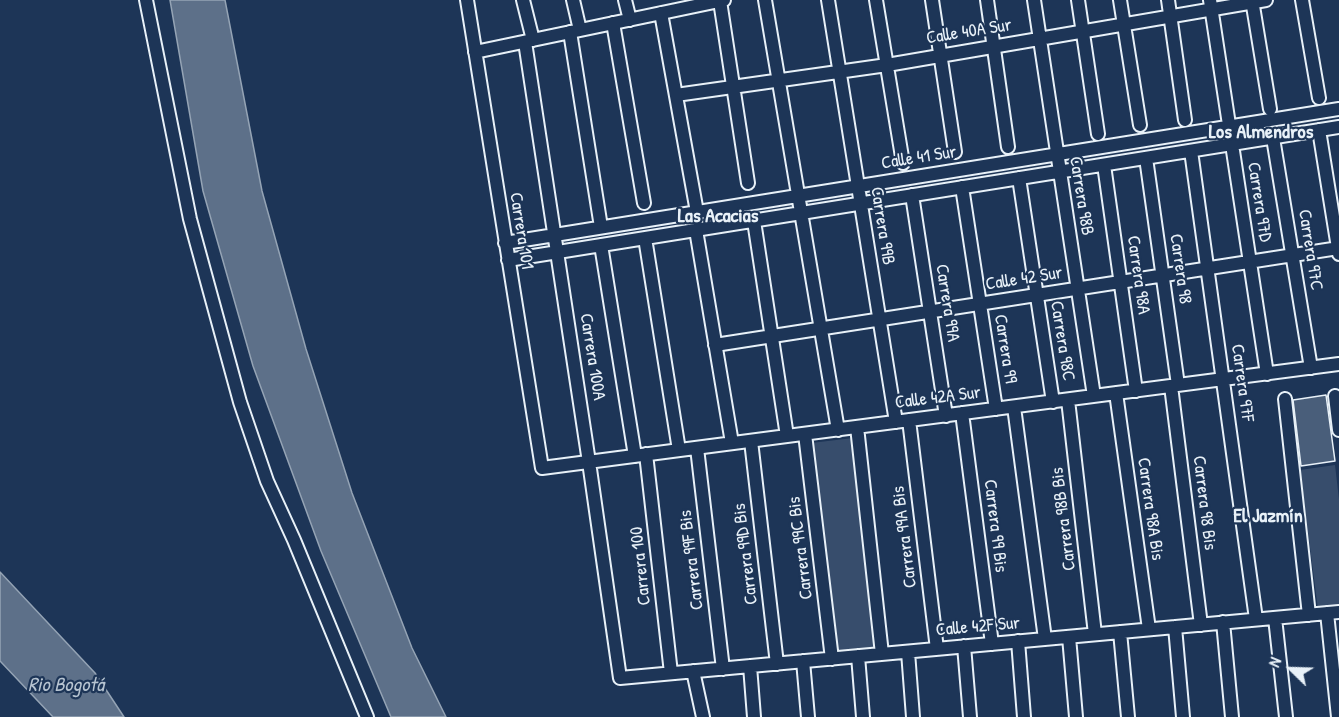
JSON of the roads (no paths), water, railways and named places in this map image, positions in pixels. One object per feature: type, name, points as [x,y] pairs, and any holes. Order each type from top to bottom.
[{"type":"street","points":[[146,0],[190,219],[240,402],[267,481],[294,540],[327,625],[367,717]]},
{"type":"street","name":"Carrera 101","points":[[467,0],[542,468]]},
{"type":"street","name":"Carrera 100A","points":[[523,0],[557,252],[620,678]]},
{"type":"street","points":[[573,0],[575,31],[601,227]]},
{"type":"street","points":[[625,0],[630,20]]},
{"type":"street","points":[[475,52],[661,13],[678,5],[722,0],[748,183]]},
{"type":"street","points":[[765,0],[838,429]]},
{"type":"street","name":"Carrera 99B","points":[[828,0],[896,422]]},
{"type":"street","points":[[876,0],[903,163]]},
{"type":"street","points":[[932,0],[955,152]]},
{"type":"street","points":[[987,0],[1008,147]]},
{"type":"street","name":"Carrera 98B","points":[[1034,0],[1094,396]]},
{"type":"street","points":[[1078,0],[1098,134]]},
{"type":"street","points":[[1120,0],[1140,125]]},
{"type":"street","points":[[1168,0],[1185,120]]},
{"type":"street","name":"Calle 40A Sur","points":[[676,95],[839,70],[887,65],[940,54],[1124,25],[1211,5],[1266,0]]},
{"type":"street","points":[[1302,0],[1319,98]]},
{"type":"street","points":[[1252,1],[1270,109]]},
{"type":"street","name":"Carrera 97D","points":[[1211,5],[1267,374]]},
{"type":"street","points":[[661,13],[697,212]]},
{"type":"street","points":[[613,23],[644,203]]},
{"type":"street","name":"Calle 41 Sur","points":[[505,243],[1339,109]]},
{"type":"street","name":"Calle 41 Sur","points":[[508,260],[1339,127]]},
{"type":"street","points":[[1319,130],[1339,250]]},
{"type":"street","name":"Carrera 97C","points":[[1273,138],[1311,368]]},
{"type":"street","name":"Carrera 97F","points":[[1191,151],[1256,619]]},
{"type":"street","name":"Carrera 98","points":[[1146,158],[1163,276],[1175,386]]},
{"type":"street","name":"Carrera 98A","points":[[1104,165],[1136,391]]},
{"type":"street","name":"Carrera 98C","points":[[1019,178],[1053,402]]},
{"type":"street","name":"Carrera 99","points":[[962,188],[996,409]]},
{"type":"street","name":"Carrera 99A","points":[[912,195],[946,416]]},
{"type":"street","points":[[754,221],[787,436]]},
{"type":"street","points":[[696,230],[732,443]]},
{"type":"street","points":[[645,238],[679,450]]},
{"type":"street","name":"Carrera 100","points":[[601,245],[641,455],[671,673]]},
{"type":"street","name":"Calle 42 Sur","points":[[715,345],[1293,255],[1339,250]]},
{"type":"street","name":"Calle 42A Sur","points":[[542,468],[1339,364]]},
{"type":"street","name":"Carrera 98 Bis","points":[[1175,386],[1201,625]]},
{"type":"street","name":"Carrera 98A Bis","points":[[1116,393],[1149,629]]},
{"type":"street","points":[[1335,396],[1339,430]]},
{"type":"street","points":[[1286,399],[1309,615]]},
{"type":"street","name":"Carrera 98B Bis","points":[[1068,400],[1095,634]]},
{"type":"street","points":[[1014,407],[1045,639]]},
{"type":"street","name":"Carrera 99 Bis","points":[[962,413],[992,644]]},
{"type":"street","name":"Carrera 99A Bis","points":[[909,420],[937,649]]},
{"type":"street","points":[[857,427],[882,654]]},
{"type":"street","name":"Carrera 99C Bis","points":[[805,434],[832,658]]},
{"type":"street","name":"Carrera 99D Bis","points":[[751,441],[777,664]]},
{"type":"street","name":"Carrera 99F Bis","points":[[698,448],[723,669]]},
{"type":"street","points":[[1333,612],[1338,717]]},
{"type":"street","name":"Calle 42F Sur","points":[[620,678],[1333,612]]},
{"type":"street","points":[[1275,618],[1286,717]]},
{"type":"street","points":[[1223,622],[1232,717]]},
{"type":"street","points":[[1175,627],[1183,717]]},
{"type":"street","points":[[1120,632],[1128,717]]},
{"type":"street","points":[[1069,637],[1076,717]]},
{"type":"street","points":[[1018,642],[1024,717]]},
{"type":"street","points":[[964,646],[970,717]]},
{"type":"street","points":[[908,652],[913,717]]},
{"type":"street","points":[[858,656],[863,717]]},
{"type":"street","points":[[803,661],[808,717]]},
{"type":"street","points":[[750,666],[754,717]]},
{"type":"street","points":[[693,671],[703,717]]},
{"type":"water","points":[[170,0],[225,0],[262,191],[306,349],[352,493],[412,648],[446,717],[391,717],[321,551],[253,366],[203,191]]},
{"type":"water","name":"Rio Bogotá","points":[[0,572],[95,673],[124,717],[53,717],[0,661]]},
{"type":"district","name":"Los Almendros","points":[[1261,133]]},
{"type":"district","name":"Las Acacias","points":[[718,217]]},
{"type":"district","name":"El Jazmín","points":[[1268,517]]}]
